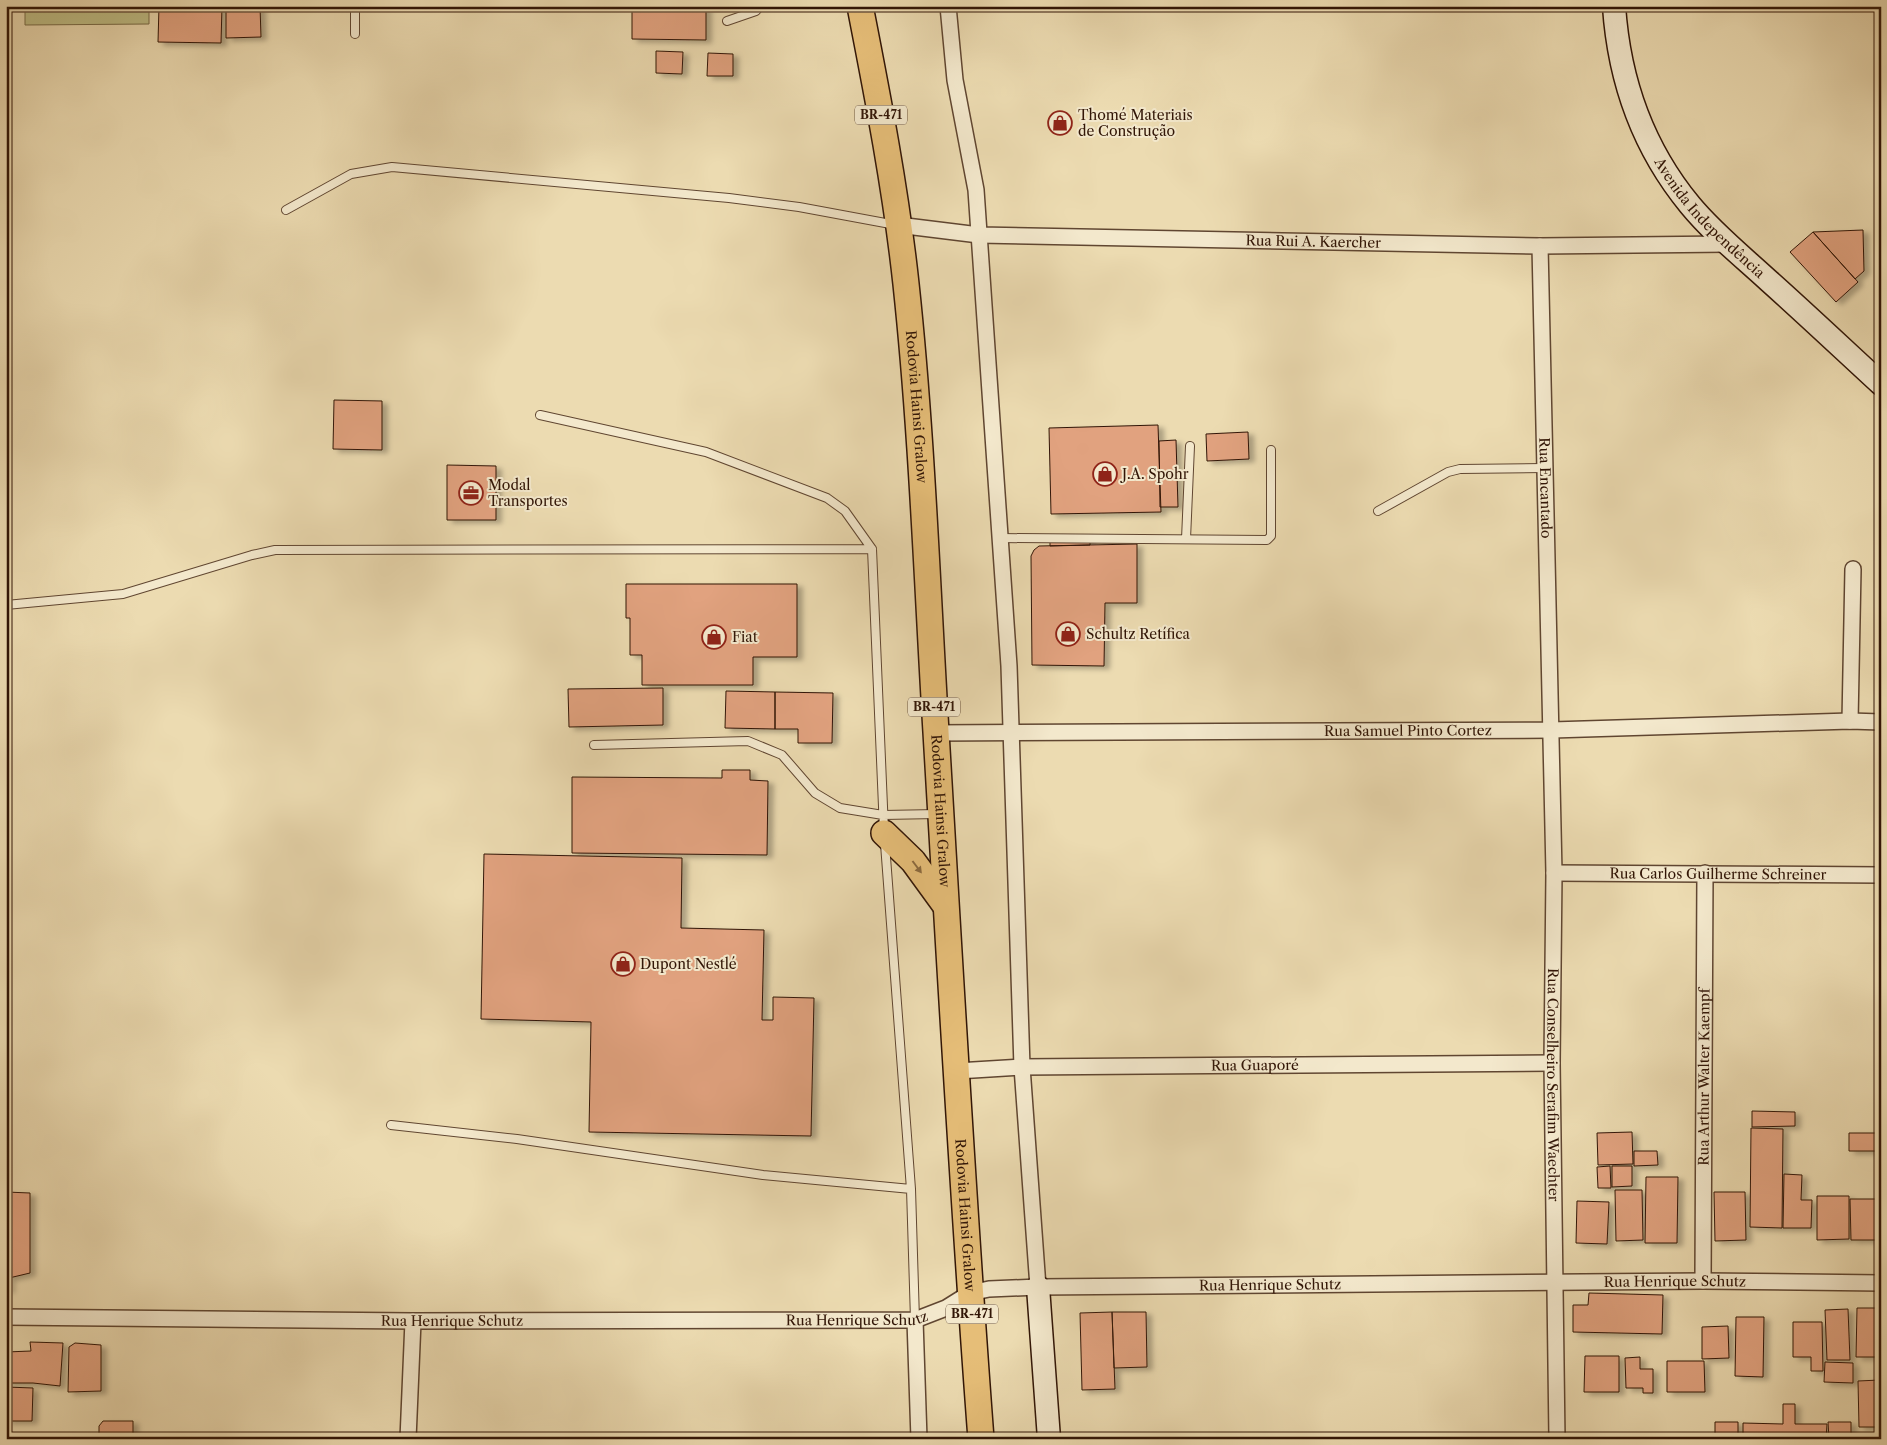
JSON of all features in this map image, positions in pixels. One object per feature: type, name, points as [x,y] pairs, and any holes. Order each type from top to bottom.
[{"type":"main road","name":"Rodovia Hainsi Gralow","points":[[860,6],[879,103],[906,282],[916,406],[945,905],[981,1439]]},
{"type":"main road","name":"Avenida Independência","points":[[1614,6],[1630,99],[1644,133],[1660,163],[1690,205],[1881,384]]},
{"type":"main road","points":[[884,824],[945,905]]},
{"type":"main road","points":[[1038,1287],[1048,1439]]},
{"type":"street","points":[[948,6],[955,80],[976,190],[1009,666],[1022,1067],[1038,1287]]},
{"type":"street","name":"Rua Rui A. Kaercher","points":[[898,225],[979,235],[1540,246],[1730,244]]},
{"type":"street","name":"Rua Encantado","points":[[1540,246],[1552,730]]},
{"type":"street","points":[[1850,721],[1853,569]]},
{"type":"street","name":"Rua Samuel Pinto Cortez","points":[[936,732],[1552,730],[1850,721],[1881,722]]},
{"type":"street","name":"Rua Conselheiro Serafim Waechter","points":[[1552,730],[1554,873],[1552,1063],[1557,1439]]},
{"type":"street","name":"Rua Carlos Guilherme Schreiner","points":[[1554,873],[1881,875]]},
{"type":"street","name":"Rua Arthur Walter Kaempf","points":[[1703,1281],[1705,873]]},
{"type":"street","name":"Rua Guaporé","points":[[957,1071],[1022,1067],[1552,1063]]},
{"type":"street","name":"Rua Henrique Schutz","points":[[6,1317],[413,1321],[915,1320],[946,1308],[970,1293],[989,1289],[1038,1287],[1703,1281],[1881,1283]]},
{"type":"street","points":[[915,1320],[920,1439]]},
{"type":"street","points":[[408,1439],[413,1321]]},
{"type":"lane","points":[[355,6],[355,34]]},
{"type":"lane","points":[[727,21],[756,11],[760,6]]},
{"type":"lane","points":[[286,210],[351,174],[392,167],[747,200],[799,207],[898,225]]},
{"type":"lane","points":[[540,415],[706,452],[826,498],[845,511],[872,549],[884,824],[911,1189],[915,1320]]},
{"type":"lane","points":[[1186,539],[1190,446]]},
{"type":"lane","points":[[1000,538],[1267,540],[1271,536],[1271,450]]},
{"type":"lane","points":[[1378,511],[1448,472],[1460,469],[1545,468]]},
{"type":"lane","points":[[6,605],[123,594],[252,555],[275,550],[872,549]]},
{"type":"lane","points":[[594,744],[748,741],[782,755],[815,793],[840,808],[884,824],[941,814]]},
{"type":"lane","points":[[391,1125],[517,1140],[763,1175],[911,1189]]},
{"type":"shaded area","points":[[25,6],[149,6],[149,24],[25,25]]},
{"type":"building","points":[[159,6],[222,6],[221,43],[158,42]]},
{"type":"building","points":[[226,6],[260,6],[261,37],[226,38]]},
{"type":"building","points":[[632,6],[706,6],[706,40],[632,39]]},
{"type":"building","points":[[656,51],[683,52],[682,74],[656,73]]},
{"type":"building","points":[[708,53],[733,54],[733,76],[707,76]]},
{"type":"building","points":[[1863,230],[1864,271],[1855,279],[1813,232]]},
{"type":"building","points":[[1813,232],[1858,282],[1836,302],[1790,252]]},
{"type":"building","points":[[334,400],[382,401],[382,450],[333,449]]},
{"type":"building","name":"J.A. Spohr","points":[[1158,425],[1161,512],[1051,514],[1049,428]]},
{"type":"building","points":[[1248,432],[1249,459],[1207,461],[1206,434]]},
{"type":"building","points":[[1176,440],[1178,507],[1160,507],[1159,441]]},
{"type":"building","name":"Modal Transportes","points":[[447,465],[496,466],[496,520],[447,520]]},
{"type":"building","points":[[1090,535],[1090,545],[1050,546],[1050,536]]},
{"type":"building","name":"Schultz Retífica","points":[[1137,544],[1137,603],[1105,603],[1104,666],[1032,665],[1031,556],[1034,550],[1039,546]]},
{"type":"building","name":"Fiat","points":[[626,584],[797,584],[797,657],[753,657],[753,685],[642,685],[642,655],[630,655],[630,618],[626,618]]},
{"type":"building","points":[[663,688],[663,725],[569,727],[568,689]]},
{"type":"building","points":[[726,691],[775,692],[775,729],[725,728]]},
{"type":"building","points":[[775,692],[833,693],[832,743],[798,743],[798,729],[775,729]]},
{"type":"building","points":[[722,770],[750,770],[750,780],[768,781],[767,855],[572,853],[572,777],[722,778]]},
{"type":"building","name":"Dupont Nestlé","points":[[484,854],[682,858],[681,928],[764,930],[762,1020],[773,1020],[773,997],[814,998],[811,1136],[589,1132],[591,1022],[481,1019]]},
{"type":"building","points":[[1752,1111],[1795,1112],[1795,1126],[1752,1127]]},
{"type":"building","points":[[1751,1128],[1783,1129],[1782,1228],[1750,1227]]},
{"type":"building","points":[[1632,1132],[1633,1164],[1598,1165],[1597,1133]]},
{"type":"building","points":[[1849,1133],[1881,1133],[1881,1151],[1849,1151]]},
{"type":"building","points":[[1634,1151],[1657,1151],[1658,1165],[1634,1166]]},
{"type":"building","points":[[1610,1166],[1611,1188],[1598,1188],[1597,1167]]},
{"type":"building","points":[[1612,1166],[1632,1166],[1632,1186],[1612,1187]]},
{"type":"building","points":[[1784,1174],[1802,1175],[1801,1200],[1812,1200],[1811,1228],[1783,1228]]},
{"type":"building","points":[[1646,1177],[1678,1177],[1677,1243],[1645,1243]]},
{"type":"building","points":[[1615,1190],[1642,1190],[1643,1240],[1616,1241]]},
{"type":"building","points":[[6,1192],[30,1193],[30,1273],[9,1278],[9,1290],[6,1290]]},
{"type":"building","points":[[1714,1192],[1745,1192],[1746,1240],[1715,1241]]},
{"type":"building","points":[[1817,1196],[1849,1196],[1849,1239],[1817,1240]]},
{"type":"building","points":[[1850,1199],[1879,1199],[1879,1240],[1851,1240]]},
{"type":"building","points":[[1577,1201],[1609,1202],[1607,1244],[1576,1243]]},
{"type":"building","points":[[1589,1293],[1663,1295],[1662,1334],[1573,1332],[1573,1305],[1588,1305]]},
{"type":"building","points":[[1857,1308],[1881,1308],[1880,1357],[1856,1357]]},
{"type":"building","points":[[1848,1309],[1850,1360],[1827,1360],[1825,1310]]},
{"type":"building","points":[[1112,1312],[1146,1312],[1147,1367],[1114,1368]]},
{"type":"building","points":[[1112,1312],[1115,1389],[1082,1390],[1080,1313]]},
{"type":"building","points":[[1736,1317],[1764,1317],[1763,1377],[1735,1376]]},
{"type":"building","points":[[1793,1322],[1822,1322],[1823,1371],[1811,1371],[1811,1357],[1793,1357]]},
{"type":"building","points":[[1728,1326],[1729,1358],[1702,1359],[1702,1327]]},
{"type":"building","points":[[30,1342],[63,1343],[60,1386],[6,1383],[6,1352],[31,1351]]},
{"type":"building","points":[[75,1343],[101,1345],[101,1391],[68,1392],[69,1347]]},
{"type":"building","points":[[1585,1356],[1619,1356],[1619,1392],[1584,1392]]},
{"type":"building","points":[[1640,1357],[1640,1369],[1653,1369],[1653,1393],[1643,1393],[1643,1388],[1626,1388],[1625,1358]]},
{"type":"building","points":[[1667,1361],[1704,1361],[1705,1392],[1667,1392]]},
{"type":"building","points":[[1825,1362],[1853,1363],[1853,1383],[1824,1382]]},
{"type":"building","points":[[1880,1380],[1881,1427],[1859,1427],[1858,1381]]},
{"type":"building","points":[[6,1387],[33,1388],[32,1421],[6,1421]]},
{"type":"building","points":[[1783,1404],[1795,1404],[1795,1424],[1827,1424],[1826,1439],[1743,1439],[1743,1423],[1783,1424]]},
{"type":"building","points":[[103,1421],[133,1421],[133,1438],[99,1439],[99,1426]]},
{"type":"building","points":[[1715,1422],[1738,1422],[1738,1439],[1715,1439]]},
{"type":"building","points":[[1828,1422],[1851,1422],[1851,1439],[1829,1439]]},
{"type":"place","name":"Thomé Materiais de Construção","points":[[1060,123]]},
{"type":"place","name":"J.A. Spohr","points":[[1105,474]]},
{"type":"place","name":"Modal Transportes","points":[[471,493]]},
{"type":"place","name":"Schultz Retífica","points":[[1068,634]]},
{"type":"place","name":"Fiat","points":[[714,637]]},
{"type":"place","name":"Dupont Nestlé","points":[[623,964]]}]
